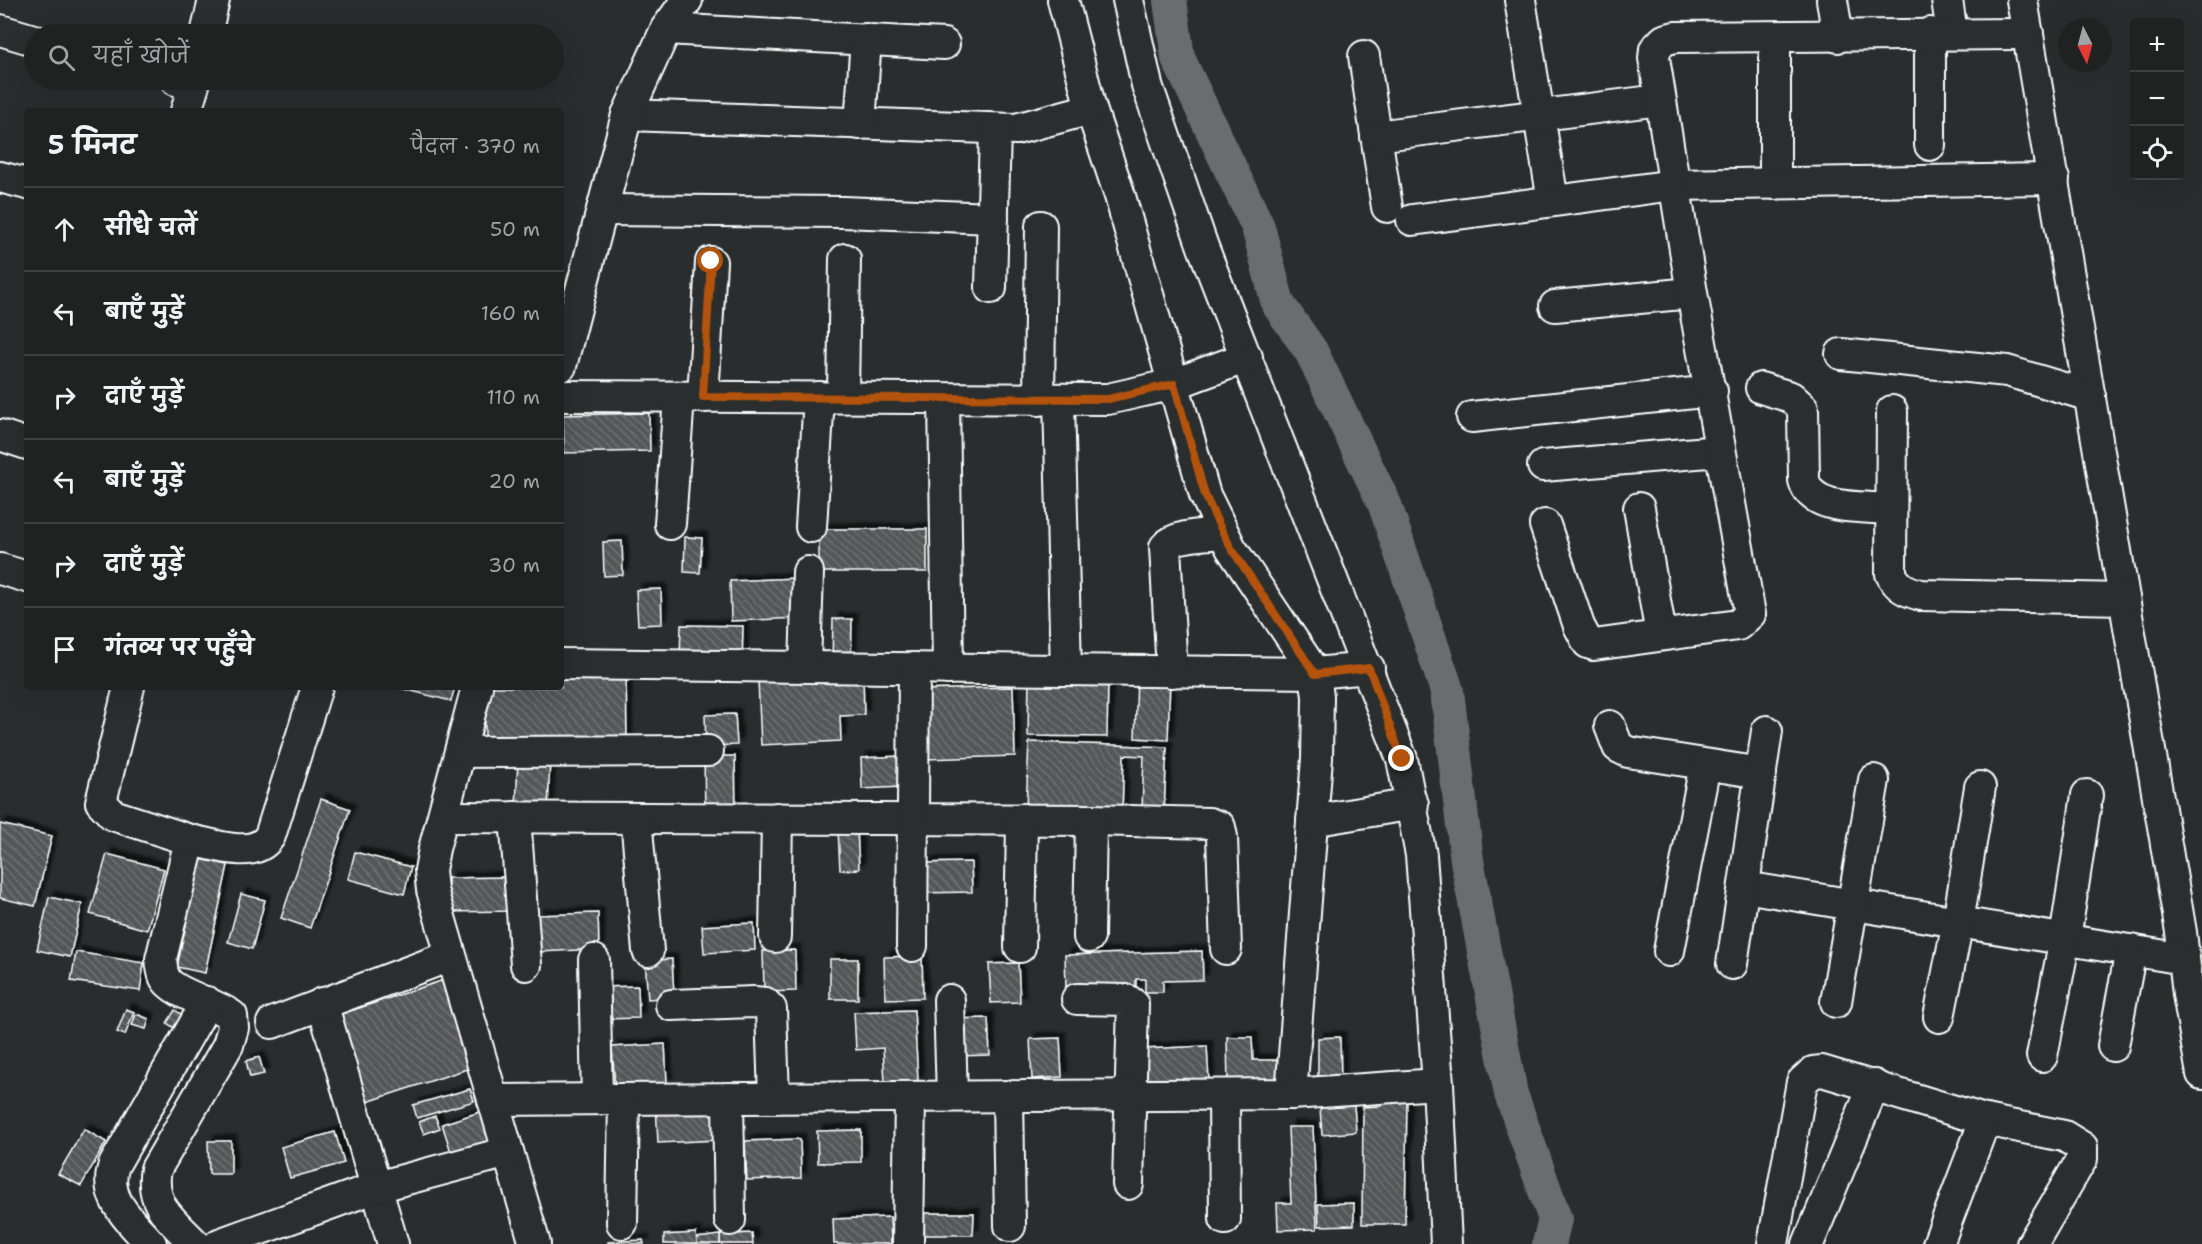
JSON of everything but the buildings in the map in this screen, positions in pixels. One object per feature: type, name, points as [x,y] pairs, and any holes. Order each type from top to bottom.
[{"type":"street","points":[[208,24],[214,0]]},
{"type":"street","points":[[564,355],[627,115],[666,29],[687,0]]},
{"type":"street","points":[[1062,0],[1091,109],[1205,495],[1223,533],[1315,674],[1318,697],[1312,821],[1291,1094]]},
{"type":"street","points":[[1128,0],[1147,85],[1203,247],[1399,747],[1413,804],[1421,855],[1438,1084],[1446,1244]]},
{"type":"street","points":[[1520,0],[1553,201]]},
{"type":"street","points":[[1832,0],[1838,37]]},
{"type":"street","points":[[1930,145],[1941,33],[1947,0]]},
{"type":"street","points":[[2022,0],[2054,179],[2202,1074]]},
{"type":"street","points":[[666,29],[944,44]]},
{"type":"street","points":[[0,30],[24,37]]},
{"type":"street","points":[[1545,525],[1579,626],[1588,643],[1594,645],[1738,625],[1750,614],[1720,451],[1712,391],[1692,293],[1660,100],[1654,49],[1664,40],[1675,37],[1775,38],[1941,33],[2028,34]]},
{"type":"street","points":[[1775,38],[1775,184]]},
{"type":"street","points":[[860,124],[866,39]]},
{"type":"street","points":[[1364,56],[1376,136],[1399,214],[1553,201],[1674,185],[2054,179]]},
{"type":"street","points":[[1376,136],[1660,100]]},
{"type":"street","points":[[627,115],[995,129],[1038,125],[1091,109]]},
{"type":"street","points":[[991,288],[995,129]]},
{"type":"street","points":[[0,177],[24,183]]},
{"type":"street","points":[[602,210],[843,212],[993,218]]},
{"type":"street","points":[[1041,226],[1066,670]]},
{"type":"street","points":[[811,527],[831,397],[846,259]]},
{"type":"street","points":[[670,524],[711,261]]},
{"type":"street","points":[[1555,306],[1692,293]]},
{"type":"street","points":[[1841,354],[2016,373],[2090,396]]},
{"type":"street","points":[[564,396],[1108,399],[1174,384],[1247,357]]},
{"type":"street","points":[[1761,388],[1791,397],[1803,408],[1806,490],[1814,497],[1830,503],[1891,509]]},
{"type":"street","points":[[1472,417],[1712,391]]},
{"type":"street","points":[[944,399],[948,669]]},
{"type":"street","points":[[1892,411],[1891,574],[1896,584],[1905,591],[1921,595],[2124,599]]},
{"type":"street","points":[[0,435],[24,443]]},
{"type":"street","points":[[1543,466],[1720,451]]},
{"type":"street","points":[[1639,508],[1661,635]]},
{"type":"street","points":[[1172,672],[1165,547],[1169,542],[1180,539],[1223,533]]},
{"type":"street","points":[[0,569],[24,577]]},
{"type":"street","points":[[805,667],[808,572]]},
{"type":"street","points":[[564,664],[1315,674],[1369,668]]},
{"type":"street","points":[[912,946],[915,819],[914,668]]},
{"type":"street","points":[[128,690],[101,802],[113,815],[190,840],[243,850],[256,849],[265,844],[270,836],[316,690]]},
{"type":"street","points":[[476,690],[430,870],[432,891],[536,1244]]},
{"type":"street","points":[[1610,726],[1618,747],[1628,752],[1761,773]]},
{"type":"street","points":[[1732,964],[1767,731]]},
{"type":"street","points":[[461,752],[708,751]]},
{"type":"street","points":[[1669,951],[1706,765]]},
{"type":"street","points":[[1836,1002],[1874,780]]},
{"type":"street","points":[[1939,1017],[1958,922],[1980,787]]},
{"type":"street","points":[[2042,1056],[2065,939],[2087,795]]},
{"type":"street","points":[[1312,821],[1413,804]]},
{"type":"street","points":[[444,817],[1022,819],[1209,823],[1220,828],[1226,949]]},
{"type":"street","points":[[515,817],[526,965]]},
{"type":"street","points":[[636,818],[648,951]]},
{"type":"street","points":[[775,937],[777,818]]},
{"type":"street","points":[[1020,947],[1022,819]]},
{"type":"street","points":[[1089,938],[1091,820]]},
{"type":"street","points":[[190,840],[161,959],[162,969],[165,979],[171,986],[222,1008],[232,1017],[233,1028],[228,1045],[156,1169],[152,1186],[156,1200],[195,1244]]},
{"type":"street","points":[[1744,887],[2184,958]]},
{"type":"street","points":[[2113,1046],[2131,950]]},
{"type":"street","points":[[272,1023],[450,956]]},
{"type":"street","points":[[594,960],[622,1223]]},
{"type":"street","points":[[1077,999],[1127,1000],[1133,1004],[1128,1184]]},
{"type":"street","points":[[949,1000],[952,1096]]},
{"type":"street","points":[[151,1244],[118,1205],[111,1193],[109,1178],[114,1165],[207,1002]]},
{"type":"street","points":[[322,1003],[393,1244]]},
{"type":"street","points":[[671,1005],[765,1003],[771,1009],[774,1098]]},
{"type":"street","points":[[1773,1244],[1802,1082],[1813,1072],[1822,1071],[1985,1120],[2064,1136],[2082,1147],[2082,1159],[2032,1244]]},
{"type":"street","points":[[493,1100],[1291,1094],[1438,1084]]},
{"type":"street","points":[[1808,1244],[1874,1085]]},
{"type":"street","points":[[1224,1095],[1225,1219]]},
{"type":"street","points":[[1008,1096],[1010,1226]]},
{"type":"street","points":[[908,1244],[910,1097]]},
{"type":"street","points":[[728,1098],[730,1220]]},
{"type":"street","points":[[1938,1244],[1985,1120]]},
{"type":"street","points":[[219,1244],[377,1188],[508,1152]]},
{"type":"waterway","points":[[1170,0],[1178,58],[1258,227],[1278,304],[1311,351],[1385,505],[1447,691],[1467,860],[1511,1094],[1555,1219],[1549,1244]]},
{"type":"route","points":[[711,261],[703,397],[1108,399],[1174,384],[1205,495],[1231,548],[1315,674],[1369,668],[1392,725],[1402,759]]}]
